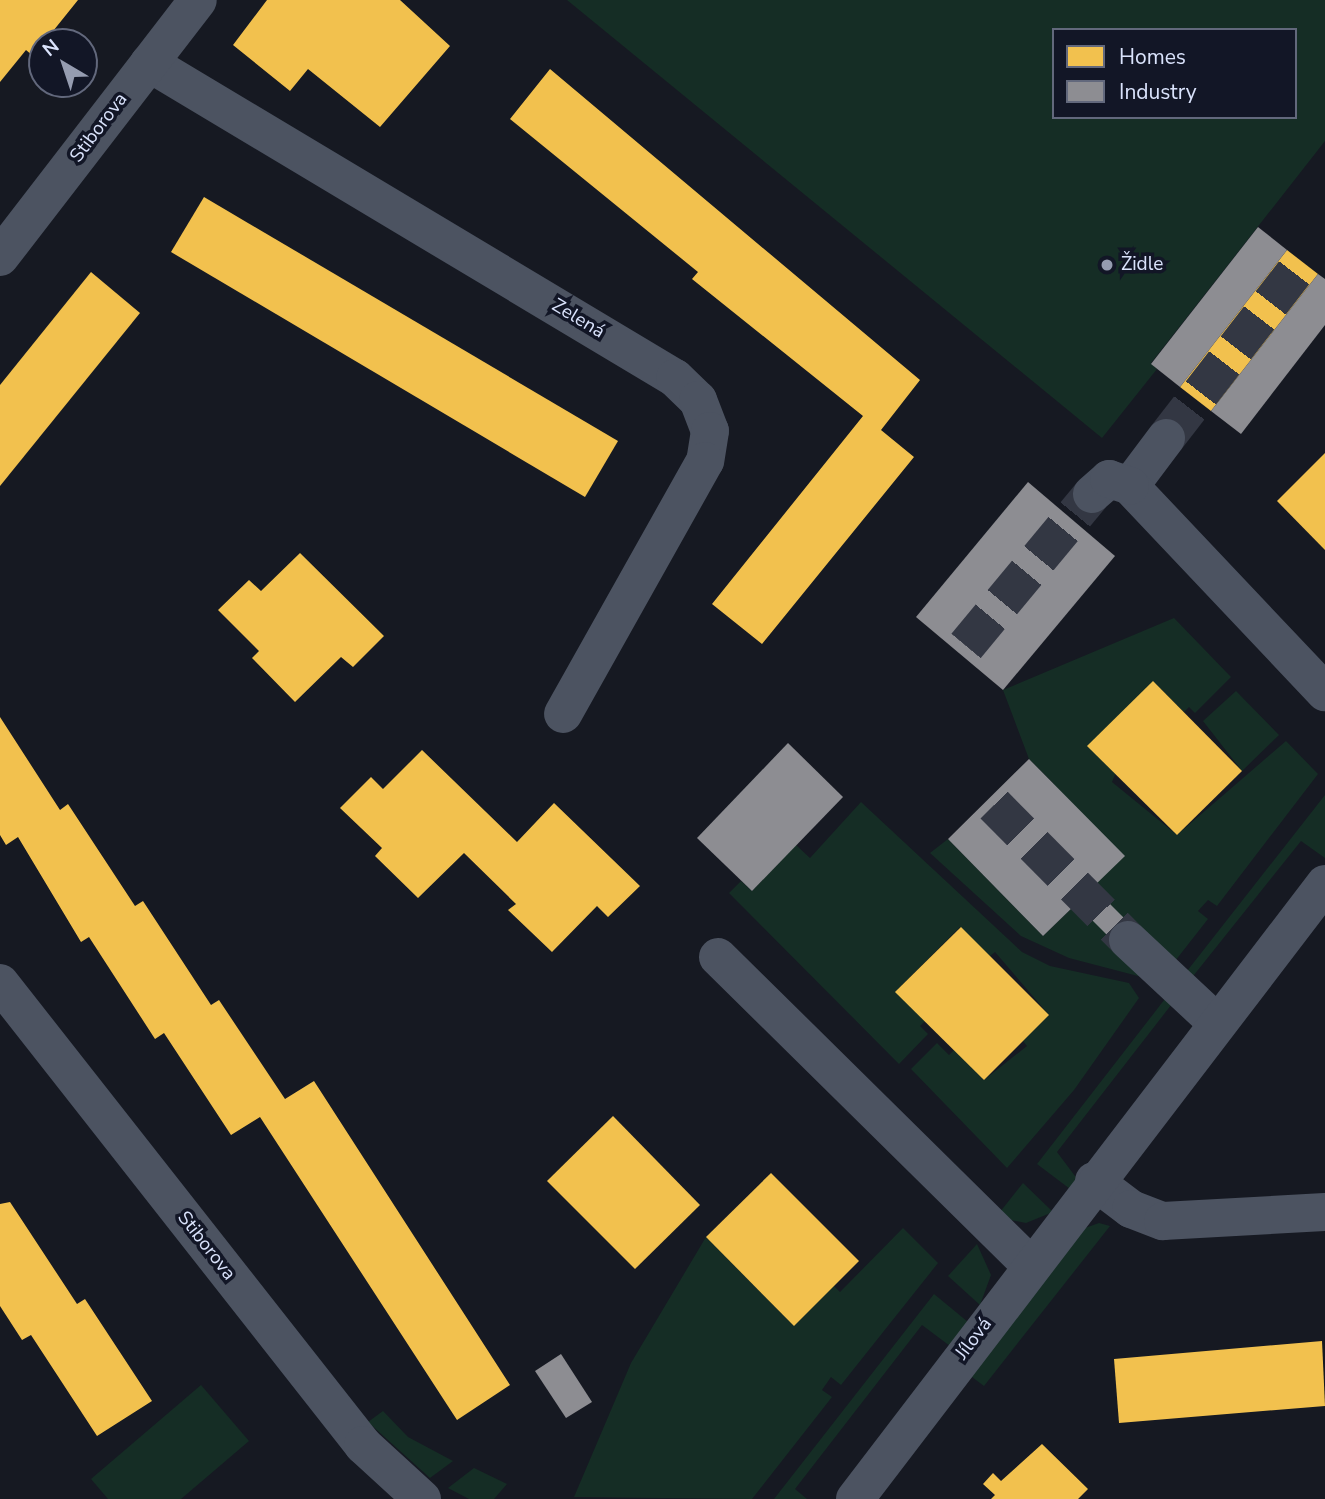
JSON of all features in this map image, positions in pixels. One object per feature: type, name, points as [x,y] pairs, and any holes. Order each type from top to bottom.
[{"type":"street","name":"Stiborova","points":[[0,257],[198,0]]},
{"type":"street","name":"Zelená","points":[[149,62],[675,378],[698,400],[710,431],[705,461],[563,714]]},
{"type":"street","points":[[1130,486],[1166,438]]},
{"type":"street","points":[[1092,494],[1109,479],[1130,486],[1325,692]]},
{"type":"street","name":"Jílová","points":[[855,1499],[1094,1181],[1325,884]]},
{"type":"street","points":[[1128,940],[1216,1022]]},
{"type":"street","points":[[718,957],[1030,1265]]},
{"type":"street","name":"Stiborova","points":[[0,983],[355,1436],[422,1499]]},
{"type":"street","points":[[1094,1181],[1131,1209],[1163,1221],[1325,1212]]},
{"type":"green space","points":[[567,0],[1325,0],[1325,141],[1151,363],[1157,369],[1102,438]]},
{"type":"green space","points":[[1174,618],[1231,677],[1195,713],[1189,707],[1184,712],[1153,681],[1112,782],[1177,835],[1286,741],[1318,774],[1217,906],[1208,900],[1198,911],[1208,919],[1168,970],[1093,887],[1053,783],[1029,759],[1003,690]]},
{"type":"green space","points":[[1236,691],[1279,735],[1242,771],[1203,721]]},
{"type":"green space","points":[[1325,795],[1325,858],[1301,841],[1186,985],[1180,980]]},
{"type":"green space","points":[[861,802],[1022,952],[1050,966],[1129,983],[1139,998],[1074,1090],[1007,1168],[911,1069],[937,1043],[949,1055],[954,1050],[984,1080],[1027,1046],[1023,1041],[1049,1015],[995,952],[990,956],[960,927],[896,991],[925,1021],[920,1026],[928,1034],[899,1064],[729,893],[741,881],[752,891],[796,845],[810,858]]},
{"type":"green space","points":[[948,839],[1043,936],[1076,904],[1157,981],[1069,958],[1021,936],[930,853]]},
{"type":"green space","points":[[1168,995],[1175,1000],[1057,1152],[1078,1180],[1070,1189],[1037,1164]]},
{"type":"green space","points":[[1023,1183],[1053,1212],[1026,1223],[996,1217]]},
{"type":"green space","points":[[1099,1223],[1110,1226],[984,1386],[968,1374],[1085,1228]]},
{"type":"green space","points":[[903,1228],[938,1263],[841,1385],[831,1377],[822,1390],[832,1397],[752,1499],[574,1497],[631,1363],[706,1237],[794,1326],[834,1286],[840,1292]]},
{"type":"green space","points":[[977,1244],[991,1275],[980,1305],[948,1276]]},
{"type":"green space","points":[[934,1294],[968,1322],[950,1346],[922,1325],[795,1489],[807,1499],[774,1499]]},
{"type":"green space","points":[[201,1385],[249,1441],[181,1499],[108,1499],[91,1479]]},
{"type":"green space","points":[[383,1411],[408,1437],[453,1461],[430,1478],[368,1422]]},
{"type":"green space","points":[[474,1468],[507,1484],[494,1499],[469,1499],[448,1488]]},
{"type":"building: Homes","points":[[0,0],[78,0],[56,28],[28,28],[28,52],[26,50],[0,82]]},
{"type":"building: Homes","points":[[267,0],[400,0],[450,46],[380,127],[308,69],[290,91],[233,45]]},
{"type":"building: Homes","points":[[550,69],[920,380],[881,430],[914,457],[762,644],[712,604],[863,416],[692,279],[698,272],[510,119]]},
{"type":"building: Homes","points":[[204,197],[618,441],[585,497],[171,252]]},
{"type":"building: Homes","points":[[1287,250],[1318,274],[1211,411],[1180,387]]},
{"type":"building: Homes","points":[[91,272],[140,313],[0,486],[0,385]]},
{"type":"building: Homes","points":[[1325,453],[1325,550],[1277,501]]},
{"type":"building: Homes","points":[[300,553],[384,636],[353,667],[341,657],[295,702],[252,658],[259,651],[218,610],[249,580],[261,591]]},
{"type":"building: Homes","points":[[1153,681],[1242,771],[1177,835],[1087,746]]},
{"type":"building: Homes","points":[[0,717],[60,810],[68,804],[135,906],[143,901],[211,1005],[219,1000],[285,1099],[314,1081],[510,1385],[457,1420],[260,1117],[231,1135],[164,1033],[155,1039],[89,937],[81,942],[18,837],[6,845],[0,835]]},
{"type":"building: Homes","points":[[422,750],[517,842],[554,803],[640,886],[608,917],[597,906],[552,952],[508,910],[516,904],[464,853],[418,898],[375,856],[382,848],[340,808],[371,777],[383,789]]},
{"type":"building: Homes","points":[[961,927],[1049,1015],[984,1080],[895,992]]},
{"type":"building: Homes","points":[[613,1116],[700,1205],[635,1269],[547,1181]]},
{"type":"building: Homes","points":[[771,1173],[859,1261],[794,1326],[706,1237]]},
{"type":"building: Homes","points":[[10,1202],[77,1304],[85,1299],[152,1401],[97,1436],[31,1335],[22,1340],[0,1306],[0,1204]]},
{"type":"building: Homes","points":[[1322,1341],[1325,1406],[1119,1423],[1114,1359]]},
{"type":"building: Homes","points":[[1042,1444],[1088,1489],[1078,1499],[991,1499],[995,1495],[983,1484],[993,1473],[1001,1481]]},
{"type":"building: Industry","points":[[1258,227],[1287,250],[1180,387],[1151,364]]},
{"type":"building: Industry","points":[[1318,274],[1325,279],[1325,325],[1241,434],[1211,411]]},
{"type":"building: Industry","points":[[1028,482],[1115,556],[1003,690],[916,617]]},
{"type":"building: Industry","points":[[788,743],[843,797],[752,891],[697,838]]},
{"type":"building: Industry","points":[[1029,759],[1125,856],[1093,887],[1136,930],[1120,948],[1076,904],[1043,936],[948,839]]},
{"type":"building: Industry","points":[[561,1354],[592,1402],[566,1418],[535,1371]]},
{"type":"tunnel","points":[[1166,438],[1297,269]]},
{"type":"tunnel","points":[[966,646],[1092,494]]},
{"type":"tunnel","points":[[994,805],[1128,940]]},
{"type":"place","name":"Židle","points":[[1107,265]]}]
